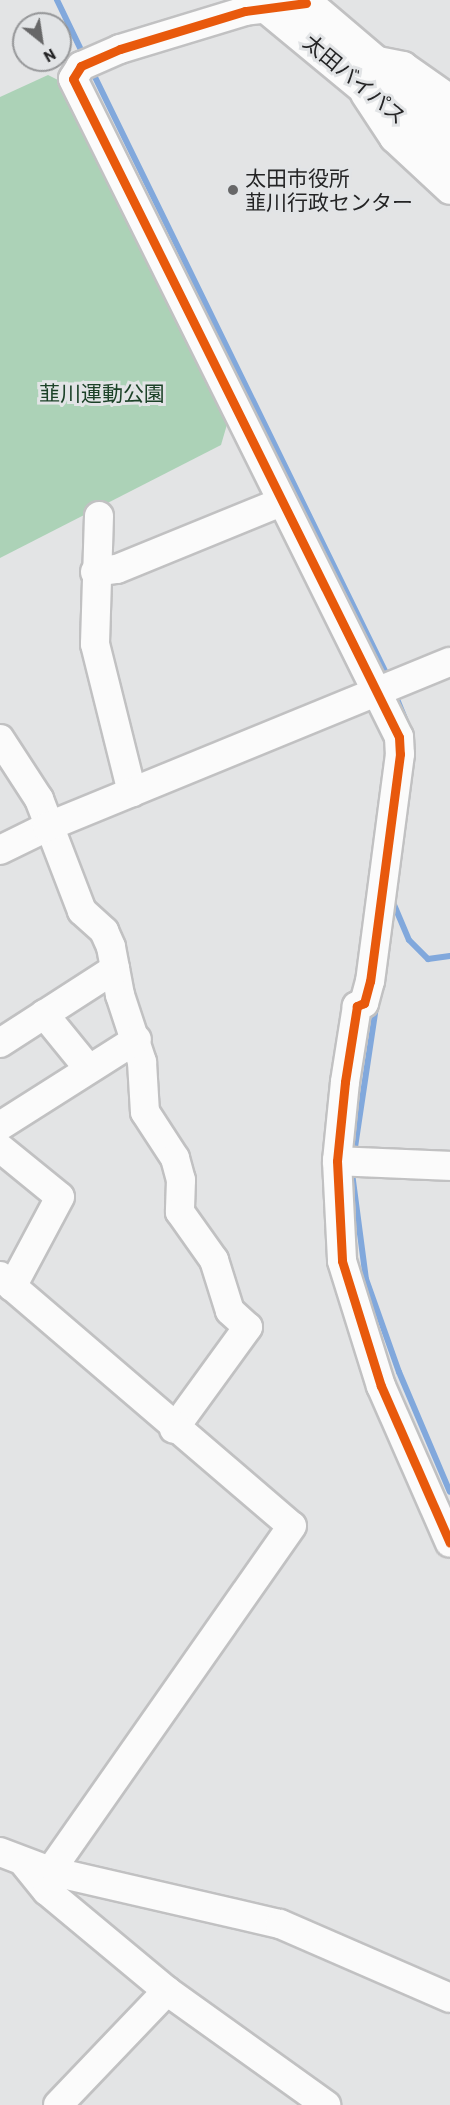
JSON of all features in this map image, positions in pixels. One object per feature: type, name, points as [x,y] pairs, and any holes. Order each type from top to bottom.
[{"type":"highway","name":"太田バイパス","points":[[304,2],[365,70],[450,158]]},
{"type":"highway","name":"太田バイパス","points":[[265,3],[450,126]]},
{"type":"street","points":[[304,2],[265,3],[192,26],[89,63],[74,74],[73,84],[399,737],[400,754],[370,981],[364,1003],[357,1006],[350,1049],[348,1162],[342,1261],[353,1304],[381,1386],[450,1543]]},
{"type":"street","points":[[450,99],[403,66],[365,70],[394,138],[450,190]]},
{"type":"street","points":[[95,572],[117,569],[281,502]]},
{"type":"street","points":[[99,516],[95,572],[95,644],[132,792]]},
{"type":"street","points":[[0,850],[47,826],[450,662]]},
{"type":"street","points":[[0,739],[39,799],[47,826],[82,911],[104,931],[137,1039],[145,1112],[175,1158],[181,1180],[180,1212],[214,1260],[230,1311],[248,1327],[174,1429]]},
{"type":"street","points":[[0,1043],[115,969]]},
{"type":"street","points":[[44,1014],[88,1068]]},
{"type":"street","points":[[0,1126],[137,1039]]},
{"type":"street","points":[[0,1148],[60,1197],[7,1290],[292,1526],[25,1862]]},
{"type":"street","points":[[348,1162],[401,1161],[450,1166]]},
{"type":"street","points":[[25,1862],[47,1891],[167,1991],[326,2105]]},
{"type":"street","points":[[25,1862],[280,1924],[450,1998]]},
{"type":"street","points":[[58,2105],[167,1991]]},
{"type":"green space","name":"韮川運動公園","points":[[48,75],[60,81],[228,421],[221,445],[0,558],[0,97]]},
{"type":"waterway","points":[[57,0],[84,56]]},
{"type":"waterway","points":[[92,71],[389,679]]},
{"type":"waterway","points":[[395,694],[407,723]]},
{"type":"waterway","points":[[392,900],[409,940],[428,959],[450,956]]},
{"type":"waterway","points":[[354,1154],[376,1007]]},
{"type":"waterway","points":[[352,1173],[366,1279],[399,1372],[450,1492]]},
{"type":"cycle path","points":[[306,3],[245,11],[120,49],[81,66],[73,79],[399,737],[400,754],[370,981],[364,1003],[357,1006],[345,1082],[337,1161],[342,1261],[381,1386],[450,1543]]},
{"type":"place","name":"太田市役所 韮川行政センター","points":[[233,190]]}]
